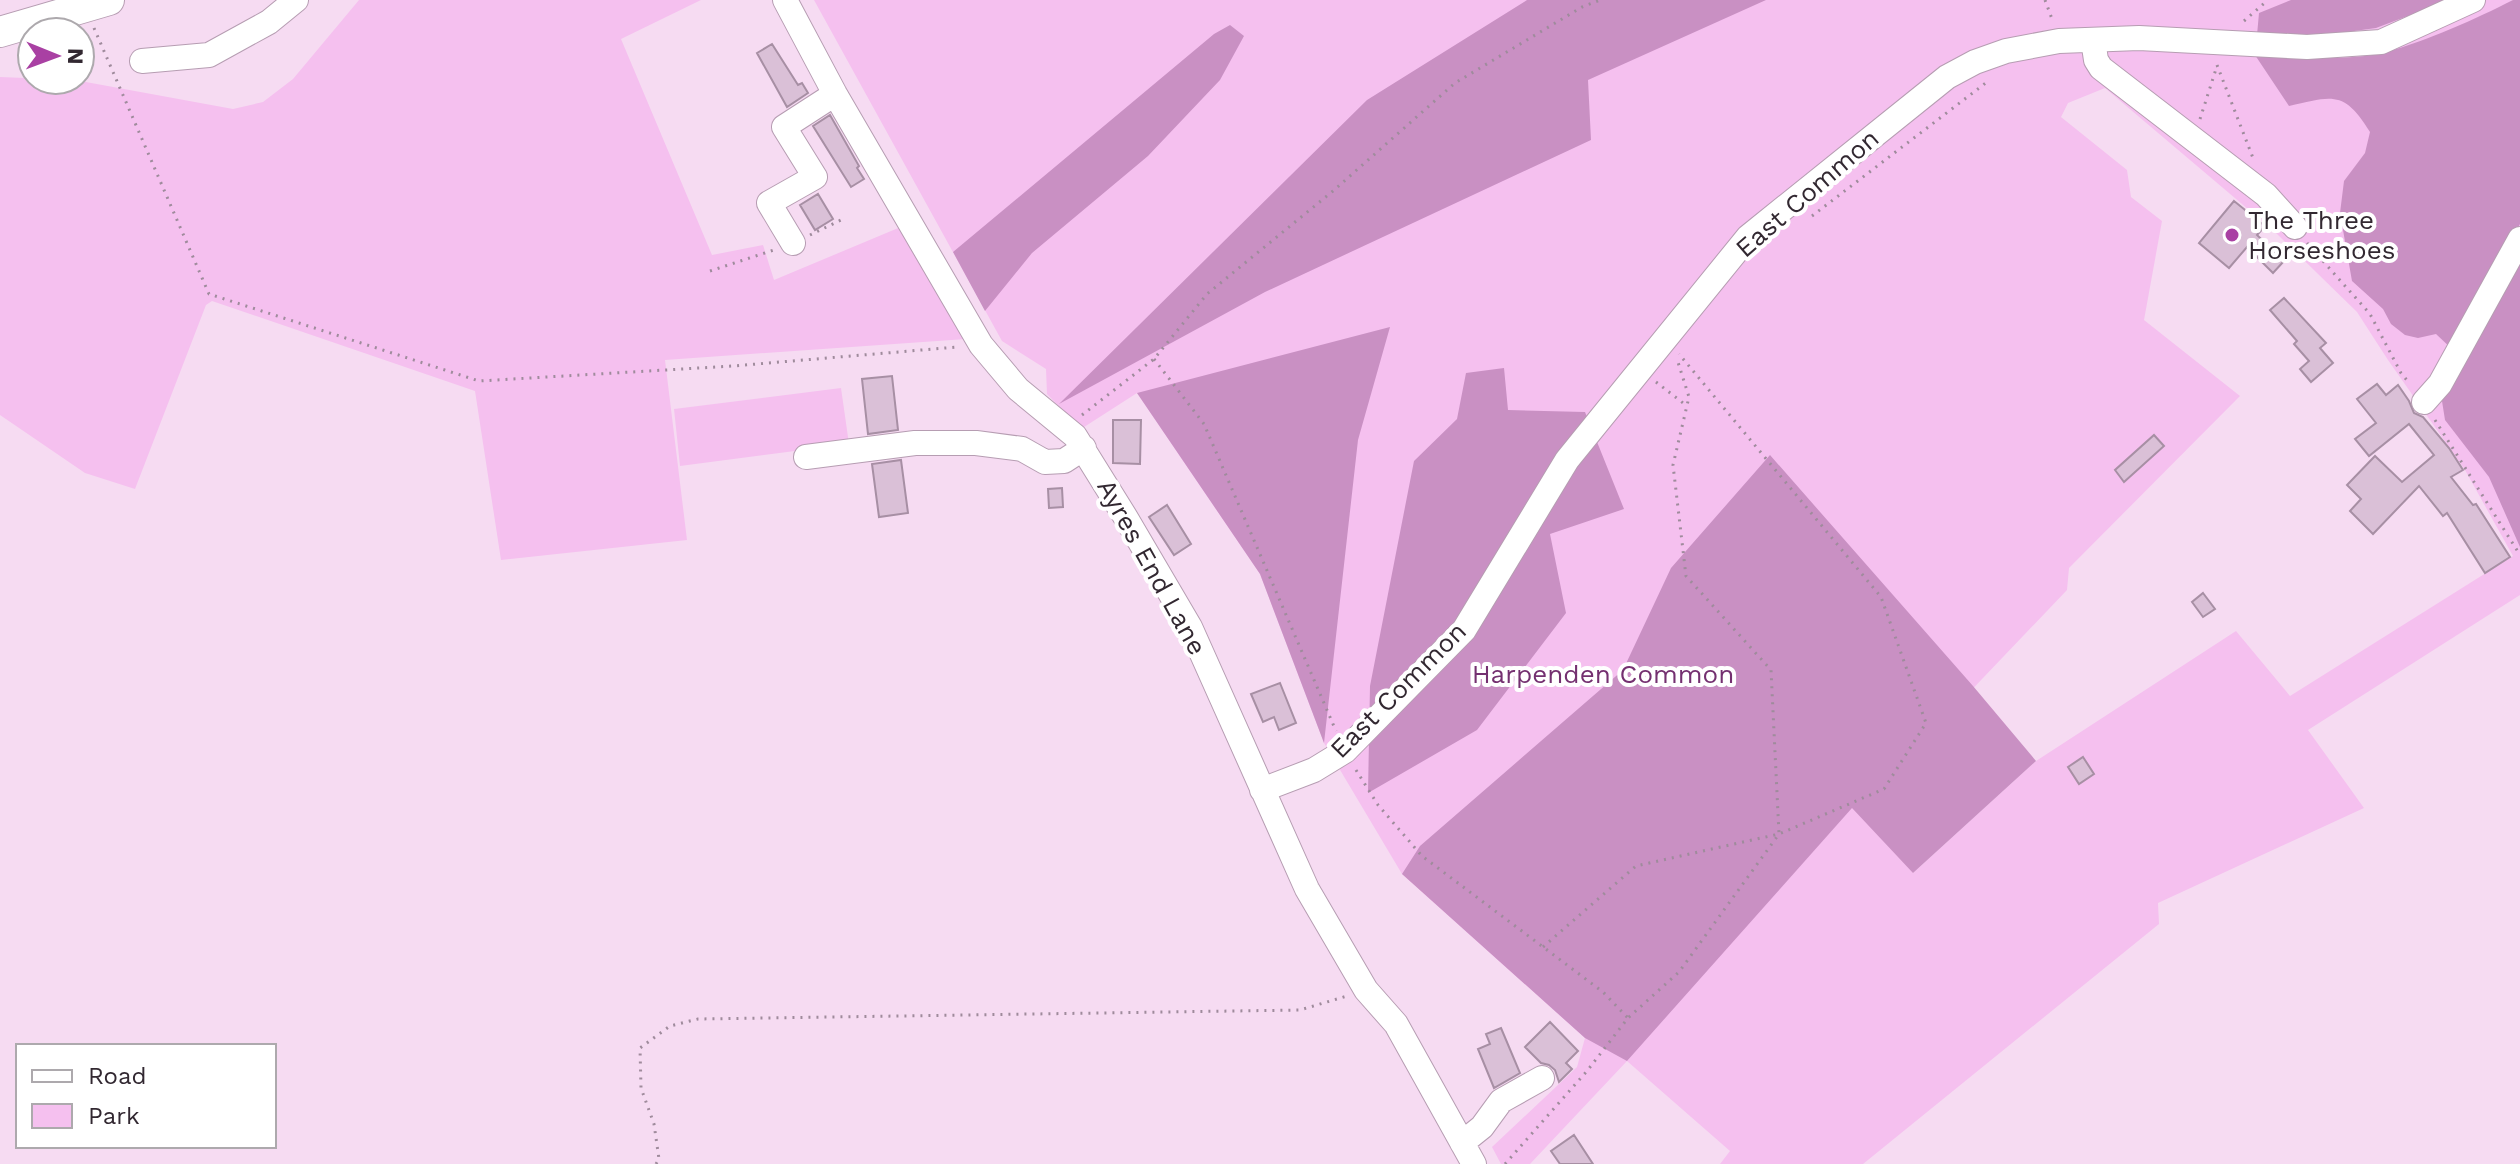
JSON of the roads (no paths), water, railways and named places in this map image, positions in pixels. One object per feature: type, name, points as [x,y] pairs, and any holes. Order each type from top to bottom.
[{"type":"main road","points":[[0,32],[98,4]]},
{"type":"street","points":[[142,61],[209,55],[269,22],[296,0]]},
{"type":"street","name":"Ayres End Lane","points":[[785,0],[835,94],[981,345],[1018,389],[1075,436],[1084,448],[1190,627],[1307,889],[1366,990],[1396,1024],[1468,1154]]},
{"type":"street","name":"East Common","points":[[1262,790],[1314,770],[1345,751],[1464,630],[1567,460],[1748,237],[1947,77],[1975,62],[2006,51],[2059,41],[2139,38],[2307,47],[2381,42],[2473,0]]},
{"type":"street","points":[[2093,40],[2096,60],[2101,68],[2266,195],[2295,227]]},
{"type":"street","points":[[793,243],[769,203],[815,177],[784,127],[835,94]]},
{"type":"street","points":[[2424,402],[2440,384],[2520,239]]},
{"type":"street","points":[[806,457],[915,443],[976,443],[1022,449],[1045,462],[1064,461],[1084,448]]},
{"type":"street","points":[[1468,1154],[1501,1101],[1542,1078]]},
{"type":"place","name":"The Three Horseshoes","points":[[2232,235]]},
{"type":"park label","name":"Harpenden Common","points":[[1603,674]]}]
